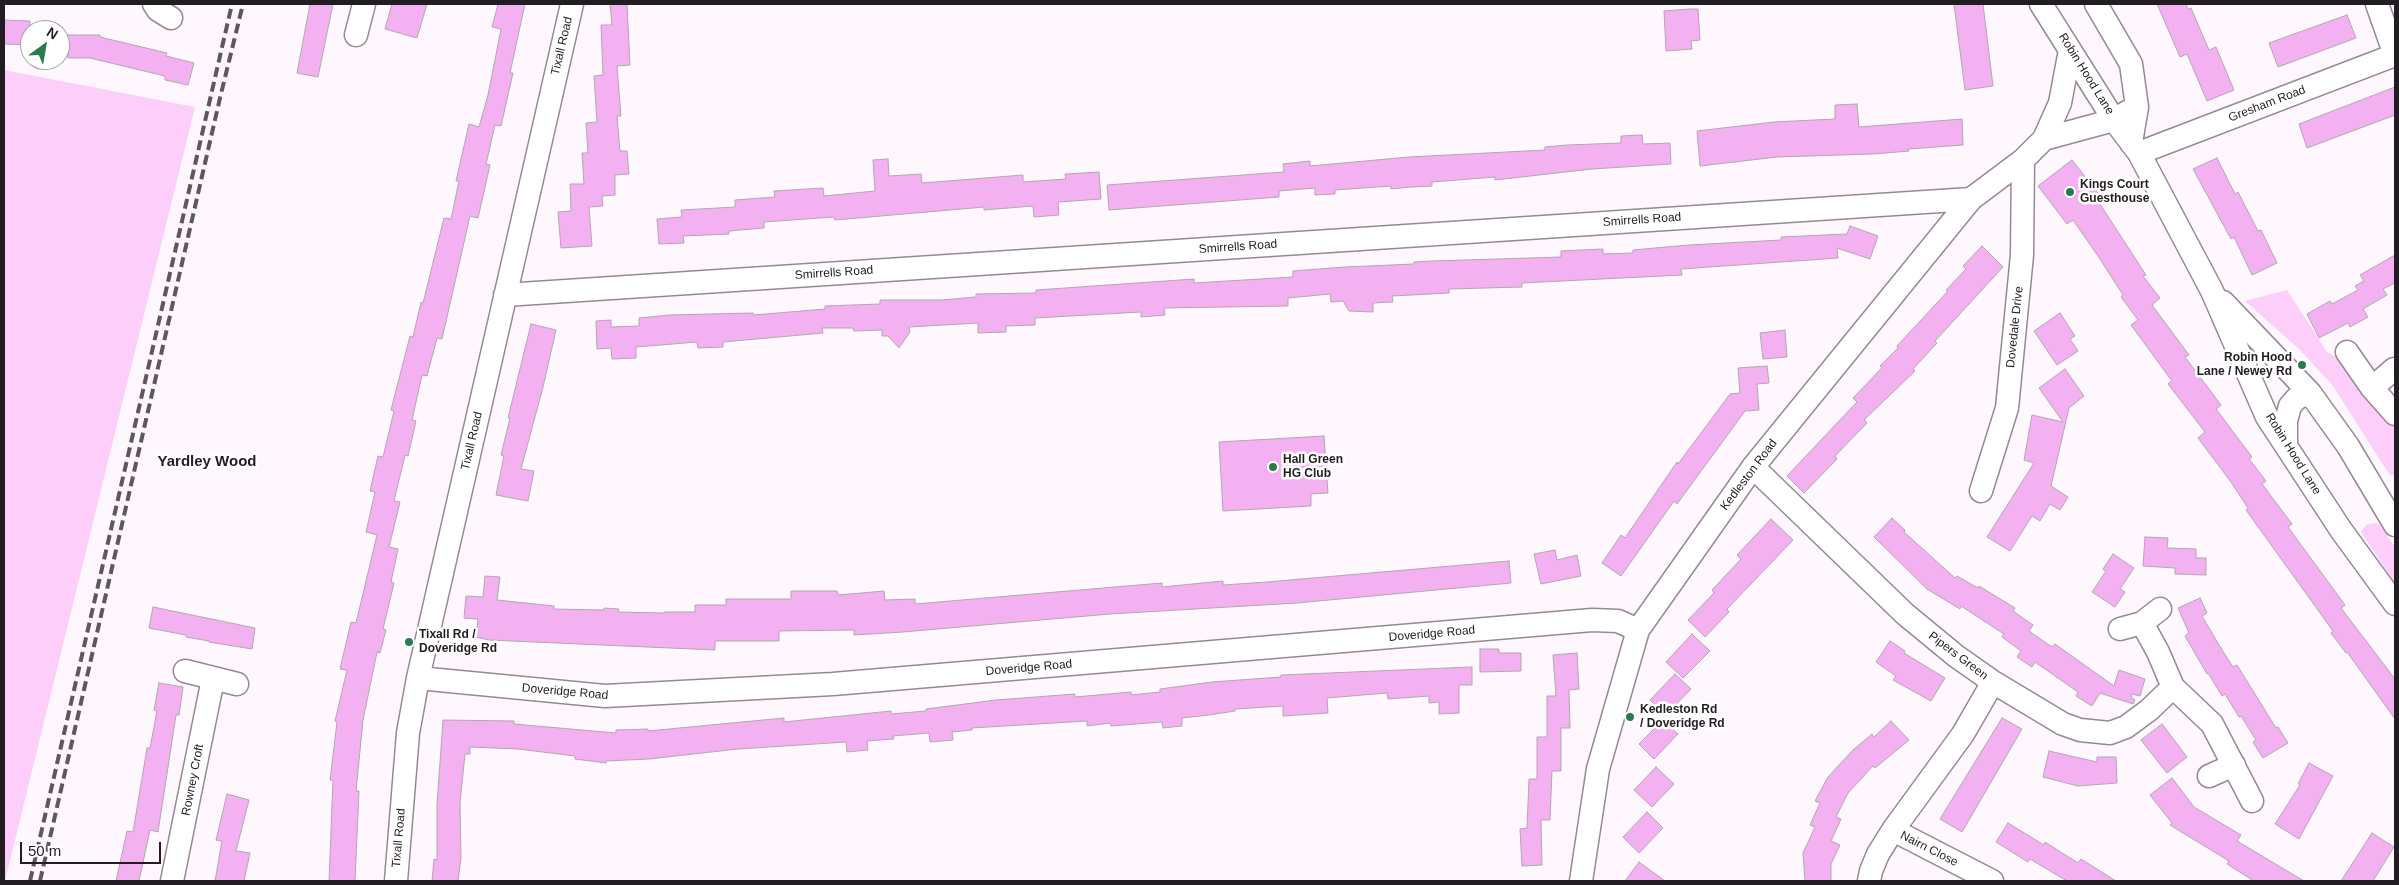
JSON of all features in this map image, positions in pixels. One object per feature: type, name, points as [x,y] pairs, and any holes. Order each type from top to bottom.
[{"type":"street","points":[[154,4],[158,10],[171,18]]},
{"type":"street","points":[[356,36],[364,4]]},
{"type":"street","name":"Tixall Road","points":[[396,881],[408,733],[418,678],[572,4]]},
{"type":"street","name":"Robin Hood Lane","points":[[2041,4],[2114,120],[2135,148],[2212,291],[2268,416],[2342,530],[2395,604]]},
{"type":"street","points":[[2096,4],[2130,64],[2137,107],[2135,148]]},
{"type":"street","points":[[2377,4],[2395,55]]},
{"type":"street","name":"Kedleston Road","points":[[1581,881],[1598,769],[1638,630],[1753,467],[1971,199],[2023,160],[2044,139],[2060,103],[2070,50]]},
{"type":"street","name":"Gresham Road","points":[[2135,148],[2395,55]]},
{"type":"street","name":"Kedleston Road","points":[[2044,139],[2114,120],[2137,107]]},
{"type":"street","name":"Dovedale Drive","points":[[1981,491],[2007,408],[2022,255],[2023,160]]},
{"type":"street","name":"Smirrells Road","points":[[505,295],[1971,199]]},
{"type":"street","name":"Robin Hood Lane","points":[[2212,291],[2310,393],[2388,497],[2395,525]]},
{"type":"street","points":[[2348,352],[2372,388],[2395,414]]},
{"type":"street","points":[[2372,388],[2394,368]]},
{"type":"street","points":[[2286,445],[2286,421],[2290,406],[2297,398],[2310,393]]},
{"type":"street","name":"Pipers Green","points":[[1753,467],[1905,614],[1956,656],[1993,682],[1963,734],[1893,830],[1878,854],[1869,881]]},
{"type":"street","points":[[2120,629],[2142,623],[2160,609]]},
{"type":"street","name":"Doveridge Road","points":[[418,678],[605,696],[833,684],[1592,620],[1618,621],[1638,630]]},
{"type":"street","points":[[2142,623],[2158,652],[2173,687],[2212,724],[2252,801]]},
{"type":"street","points":[[185,671],[237,684]]},
{"type":"street","name":"Rowney Croft","points":[[172,881],[213,679]]},
{"type":"street","points":[[1993,682],[2063,724],[2080,730],[2102,733],[2110,733],[2126,727],[2150,710],[2173,687]]},
{"type":"street","points":[[2208,776],[2234,765]]},
{"type":"street","name":"Nairn Close","points":[[1893,830],[1992,881]]},
{"type":"shaded area","points":[[4,70],[195,107],[5,881],[4,881]]},
{"type":"shaded area","points":[[2287,290],[2327,352],[2343,361],[2395,428],[2395,476],[2389,474],[2333,386],[2300,350],[2245,301]]},
{"type":"shaded area","points":[[2378,523],[2395,547],[2395,583],[2361,532],[2367,524]]},
{"type":"building","points":[[310,4],[333,4],[318,77],[297,73]]},
{"type":"building","points":[[392,4],[427,4],[417,38],[385,29]]},
{"type":"building","points":[[498,4],[525,4],[510,73],[513,73],[501,126],[495,125],[486,164],[490,165],[478,218],[470,216],[442,339],[437,338],[427,376],[422,375],[412,420],[416,421],[408,456],[405,455],[394,501],[400,502],[389,547],[398,549],[391,582],[394,583],[383,629],[386,630],[380,653],[377,652],[363,720],[356,791],[359,791],[355,881],[329,881],[333,780],[330,780],[337,722],[335,721],[347,670],[340,669],[351,622],[356,623],[377,535],[366,532],[375,492],[370,491],[378,456],[383,457],[394,411],[391,410],[410,336],[413,337],[421,302],[423,303],[444,218],[451,219],[459,181],[456,181],[469,124],[479,127],[488,95],[501,29],[492,27]]},
{"type":"building","points":[[610,4],[627,4],[630,65],[617,66],[621,116],[617,116],[620,151],[627,151],[629,174],[615,175],[615,195],[602,196],[603,206],[589,207],[592,246],[561,248],[558,212],[571,211],[570,184],[584,184],[582,153],[588,153],[586,123],[597,122],[594,76],[603,75],[601,25],[612,25]]},
{"type":"building","points":[[1954,4],[1983,4],[1993,86],[1965,90]]},
{"type":"building","points":[[2157,4],[2186,4],[2188,9],[2191,8],[2209,50],[2216,47],[2234,90],[2207,101],[2187,54],[2180,57]]},
{"type":"building","points":[[1698,9],[1700,40],[1691,41],[1692,49],[1666,51],[1664,11]]},
{"type":"building","points":[[2347,15],[2356,38],[2278,67],[2269,43]]},
{"type":"building","points":[[4,20],[20,21],[20,45],[4,44]]},
{"type":"building","points":[[70,35],[100,35],[100,37],[167,53],[166,56],[194,63],[188,85],[165,80],[165,76],[90,58],[70,58]]},
{"type":"building","points":[[2395,87],[2395,115],[2307,148],[2299,124]]},
{"type":"building","points":[[1857,104],[1859,127],[1962,119],[1963,145],[1873,154],[1777,157],[1700,166],[1697,131],[1774,122],[1835,119],[1835,105]]},
{"type":"building","points":[[1642,135],[1643,144],[1670,143],[1671,164],[1592,169],[1495,180],[1495,177],[1432,182],[1432,186],[1391,189],[1391,186],[1335,190],[1335,194],[1315,195],[1315,188],[1279,191],[1279,197],[1109,210],[1107,185],[1284,172],[1283,164],[1310,161],[1310,166],[1409,157],[1545,150],[1545,147],[1567,145],[1621,143],[1621,136]]},
{"type":"building","points":[[2217,158],[2235,194],[2238,192],[2258,231],[2261,230],[2277,263],[2252,275],[2234,237],[2231,239],[2193,169]]},
{"type":"building","points":[[888,159],[889,176],[921,174],[922,183],[1023,175],[1023,182],[1066,179],[1065,174],[1099,172],[1101,199],[1058,202],[1059,215],[1034,217],[1033,206],[984,210],[984,207],[835,220],[834,217],[764,222],[764,228],[729,231],[729,234],[683,236],[684,243],[659,244],[657,219],[682,217],[681,210],[735,207],[735,200],[775,197],[774,191],[823,188],[824,196],[875,191],[873,160]]},
{"type":"building","points":[[2072,160],[2102,198],[2098,201],[2146,275],[2143,276],[2160,298],[2152,305],[2189,355],[2185,357],[2221,405],[2216,409],[2252,457],[2249,459],[2266,481],[2262,484],[2292,524],[2288,527],[2345,605],[2341,608],[2395,679],[2395,719],[2331,633],[2333,631],[2246,510],[2248,508],[2231,482],[2198,438],[2205,432],[2168,384],[2172,381],[2131,325],[2138,320],[2121,297],[2123,295],[2098,256],[2073,220],[2067,224],[2038,186]]},
{"type":"building","points":[[1850,226],[1878,236],[1870,259],[1837,248],[1838,258],[1681,269],[1682,275],[1522,283],[1522,287],[1449,289],[1449,293],[1392,296],[1393,302],[1373,303],[1373,312],[1349,311],[1343,301],[1331,302],[1330,294],[1288,298],[1288,306],[1164,308],[1165,315],[1141,317],[1141,312],[1035,318],[1035,325],[1006,326],[1006,332],[978,333],[978,323],[909,327],[910,332],[899,348],[888,336],[882,336],[882,330],[854,331],[853,328],[822,328],[823,333],[723,342],[723,347],[698,348],[697,342],[636,347],[636,358],[612,359],[611,348],[597,349],[596,321],[611,320],[611,327],[639,326],[639,318],[670,315],[753,313],[754,315],[825,309],[825,306],[880,304],[880,300],[942,300],[976,297],[976,294],[1036,293],[1036,290],[1194,279],[1194,283],[1293,277],[1293,271],[1345,267],[1414,264],[1414,262],[1432,261],[1561,257],[1561,251],[1603,249],[1603,254],[1633,253],[1633,250],[1689,245],[1781,240],[1781,237],[1847,234]]},
{"type":"building","points":[[1982,246],[2003,267],[1935,341],[1937,343],[1913,369],[1915,371],[1864,420],[1867,423],[1835,456],[1837,459],[1804,493],[1787,476],[1857,402],[1853,398],[1882,368],[1880,366],[1898,348],[1897,346],[1948,291],[1946,290],[1966,269],[1963,266]]},
{"type":"building","points":[[2395,255],[2395,283],[2383,289],[2387,295],[2363,309],[2368,317],[2350,327],[2348,323],[2319,338],[2307,314],[2330,301],[2332,304],[2358,290],[2355,286],[2364,281],[2360,275]]},
{"type":"building","points":[[2060,313],[2075,336],[2070,339],[2078,351],[2057,365],[2034,331]]},
{"type":"building","points":[[531,324],[556,330],[521,469],[534,471],[528,501],[496,495],[504,456],[501,455],[510,418],[508,418]]},
{"type":"building","points":[[1785,330],[1787,357],[1763,359],[1760,333]]},
{"type":"building","points":[[1767,366],[1769,383],[1757,384],[1759,410],[1745,411],[1677,504],[1674,501],[1621,576],[1602,563],[1621,535],[1625,538],[1677,462],[1678,464],[1730,394],[1740,393],[1738,368]]},
{"type":"building","points":[[2065,369],[2084,396],[2069,408],[2051,486],[2068,497],[2060,510],[2050,504],[2040,521],[2032,516],[2010,551],[1987,537],[2034,463],[2024,460],[2032,415],[2063,422],[2039,388]]},
{"type":"building","name":"Hall Green HG Club","points":[[1324,436],[1328,493],[1311,494],[1311,506],[1223,511],[1219,442]]},
{"type":"building","points":[[1892,518],[1905,530],[1904,532],[1955,578],[1957,576],[1978,588],[1979,586],[2015,608],[2013,611],[2033,625],[2029,631],[2052,647],[2055,644],[2114,686],[2119,670],[2145,679],[2140,696],[2132,694],[2131,697],[2135,700],[2133,704],[2100,693],[2092,706],[2076,696],[2078,692],[2035,662],[2032,667],[2017,657],[2021,651],[2002,637],[2004,634],[1961,606],[1960,609],[1927,589],[1874,537]]},
{"type":"building","points":[[1771,519],[1793,540],[1727,609],[1729,612],[1705,637],[1688,620],[1714,593],[1712,590],[1741,559],[1737,555]]},
{"type":"building","points":[[2145,537],[2168,538],[2167,548],[2196,549],[2196,558],[2206,558],[2206,575],[2175,574],[2175,568],[2143,566]]},
{"type":"building","points":[[1555,550],[1557,560],[1577,555],[1581,576],[1541,584],[1534,554]]},
{"type":"building","points":[[2113,554],[2134,568],[2120,589],[2125,592],[2115,607],[2092,592],[2106,571],[2103,569]]},
{"type":"building","points":[[1509,561],[1511,583],[1297,603],[1110,614],[903,632],[854,635],[854,630],[779,631],[779,641],[715,641],[715,650],[489,640],[476,637],[478,619],[464,618],[466,596],[483,597],[485,576],[500,577],[497,600],[554,606],[554,609],[604,610],[604,608],[619,609],[618,612],[664,613],[695,612],[695,605],[726,605],[726,599],[791,599],[791,591],[837,591],[838,595],[884,591],[885,600],[915,599],[915,604],[1162,583],[1162,587],[1223,581],[1223,585],[1267,582]]},
{"type":"building","points":[[2200,598],[2207,613],[2202,616],[2219,645],[2233,667],[2237,665],[2276,728],[2278,727],[2288,743],[2263,758],[2253,742],[2256,740],[2241,716],[2239,717],[2225,694],[2222,696],[2185,636],[2189,633],[2178,608]]},
{"type":"building","points":[[153,607],[255,628],[252,649],[209,642],[186,637],[186,635],[149,628]]},
{"type":"building","points":[[1692,634],[1710,651],[1683,678],[1666,662]]},
{"type":"building","points":[[1890,641],[1905,651],[1904,653],[1945,678],[1931,701],[1893,680],[1896,676],[1876,662]]},
{"type":"building","points":[[1480,649],[1499,649],[1499,653],[1521,653],[1521,671],[1480,672]]},
{"type":"building","points":[[1577,653],[1579,689],[1569,690],[1570,728],[1561,728],[1561,771],[1552,771],[1550,820],[1541,820],[1542,865],[1522,866],[1520,829],[1527,828],[1529,779],[1537,779],[1537,737],[1547,737],[1547,696],[1556,696],[1553,655]]},
{"type":"building","points":[[1472,667],[1472,685],[1459,685],[1459,713],[1439,714],[1439,702],[1429,703],[1429,696],[1388,699],[1387,693],[1327,698],[1328,713],[1283,716],[1283,706],[1235,709],[1235,711],[1182,718],[1182,726],[1163,728],[1162,722],[1111,726],[1110,723],[1087,726],[1087,721],[972,728],[972,730],[952,732],[953,740],[930,742],[929,733],[893,736],[894,739],[867,741],[868,750],[847,752],[846,742],[738,749],[649,759],[606,761],[606,763],[575,759],[575,756],[518,749],[470,747],[470,754],[465,754],[460,803],[461,858],[458,881],[432,881],[434,859],[437,860],[437,805],[443,720],[514,721],[514,724],[616,733],[616,730],[648,729],[648,731],[784,718],[784,722],[891,711],[891,714],[926,711],[926,709],[996,700],[1075,694],[1075,697],[1131,692],[1131,695],[1160,692],[1160,689],[1212,682],[1281,677],[1281,675]]},
{"type":"building","points":[[1675,674],[1691,689],[1666,715],[1650,700]]},
{"type":"building","points":[[159,683],[183,687],[179,715],[176,715],[158,832],[150,830],[139,881],[116,881],[127,831],[133,832],[147,748],[150,748],[157,711],[154,710]]},
{"type":"building","points":[[2002,718],[2022,729],[1962,832],[1940,819]]},
{"type":"building","points":[[1663,720],[1678,734],[1654,759],[1639,744]]},
{"type":"building","points":[[1891,721],[1909,740],[1875,768],[1873,766],[1848,793],[1836,817],[1841,819],[1831,841],[1840,845],[1831,864],[1831,881],[1805,881],[1803,853],[1815,827],[1810,825],[1820,803],[1815,801],[1828,777],[1853,750],[1872,734],[1874,737]]},
{"type":"building","points":[[2162,724],[2187,757],[2167,773],[2141,740]]},
{"type":"building","points":[[2049,751],[2097,762],[2097,757],[2116,757],[2117,783],[2078,786],[2043,777]]},
{"type":"building","points":[[2309,763],[2333,776],[2299,839],[2275,824],[2300,785],[2298,784]]},
{"type":"building","points":[[1656,767],[1674,784],[1652,807],[1634,790]]},
{"type":"building","points":[[2172,778],[2194,807],[2241,835],[2237,841],[2304,881],[2254,881],[2227,864],[2229,861],[2170,825],[2172,823],[2150,795]]},
{"type":"building","points":[[227,794],[249,800],[236,851],[250,853],[244,881],[215,881],[222,841],[216,840]]},
{"type":"building","points":[[1647,812],[1663,828],[1639,853],[1623,837]]},
{"type":"building","points":[[2008,823],[2044,845],[2045,842],[2078,863],[2081,859],[2116,881],[2067,881],[2030,859],[2028,862],[1996,842]]},
{"type":"building","points":[[2372,833],[2394,847],[2373,881],[2341,881]]},
{"type":"building","points":[[1639,862],[1665,881],[1625,881]]},
{"type":"railway","points":[[30,881],[232,4]]},
{"type":"railway","points":[[40,881],[243,4]]},
{"type":"place","name":"Kings Court Guesthouse","points":[[2070,192]]},
{"type":"place","name":"Robin Hood Lane / Newey Rd","points":[[2302,365]]},
{"type":"place","name":"Hall Green HG Club","points":[[1273,467]]},
{"type":"place","name":"Tixall Rd / Doveridge Rd","points":[[409,642]]},
{"type":"place","name":"Kedleston Rd / Doveridge Rd","points":[[1630,717]]},
{"type":"district","name":"Yardley Wood","points":[[207,462]]}]
